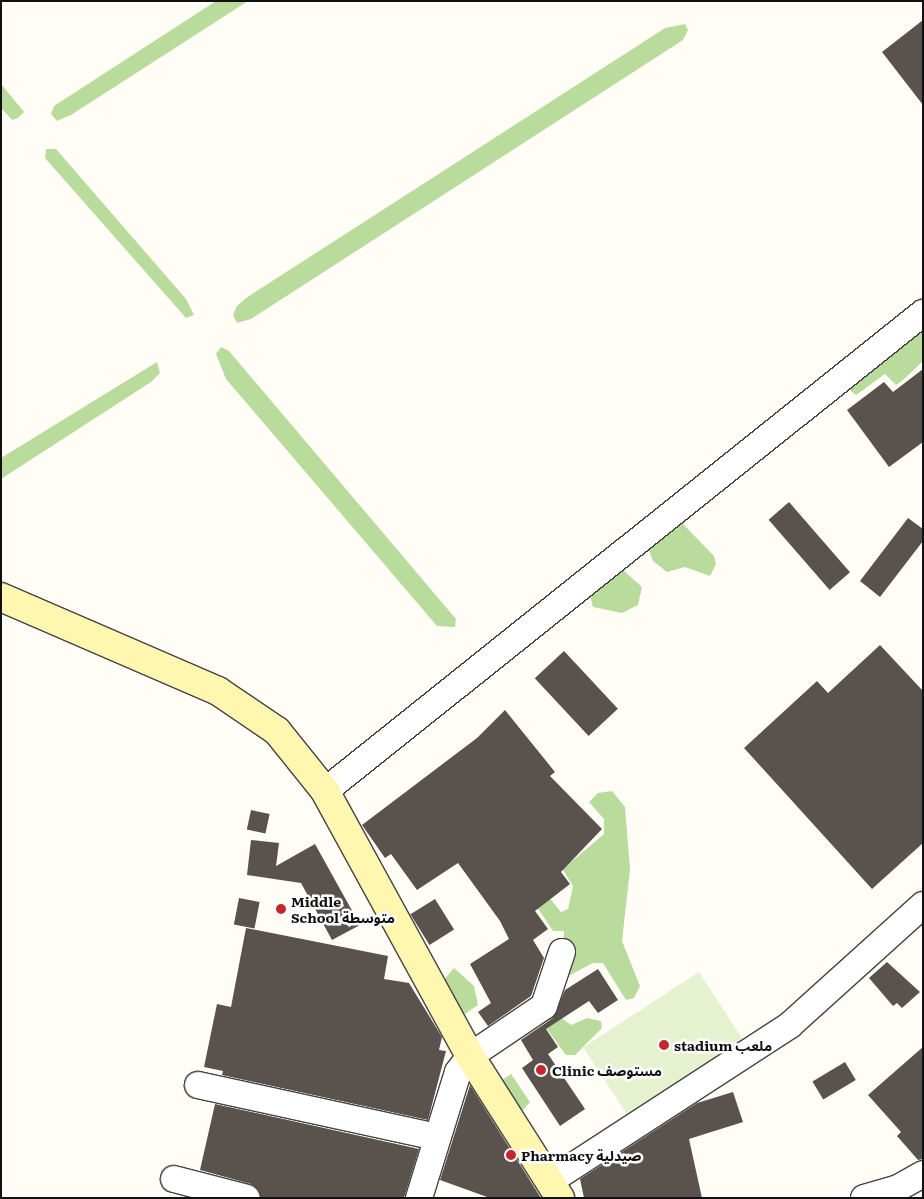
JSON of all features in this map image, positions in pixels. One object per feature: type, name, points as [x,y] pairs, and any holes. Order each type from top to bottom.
[{"type":"street","points":[[325,791],[923,313]]},
{"type":"street","points":[[1,596],[218,691],[278,731],[325,791],[470,1056],[551,1181],[615,1118],[623,1132],[790,1025],[923,905]]},
{"type":"street","points":[[418,1198],[458,1072],[470,1056],[544,1006],[562,952]]},
{"type":"street","points":[[198,1085],[436,1137]]},
{"type":"street","points":[[864,1198],[898,1188],[923,1174]]},
{"type":"street","points":[[174,1180],[247,1198]]},
{"type":"green space","points":[[216,1],[248,1],[71,115],[57,121],[51,114],[54,106]]},
{"type":"green space","points":[[685,24],[688,30],[683,40],[251,319],[237,323],[233,315],[237,306],[246,298],[665,28]]},
{"type":"green space","points":[[1,84],[24,112],[18,118],[12,120],[1,108]]},
{"type":"green space","points":[[46,149],[56,149],[186,299],[194,315],[186,318],[45,158]]},
{"type":"green space","points":[[923,326],[923,361],[903,380],[896,385],[885,374],[856,395],[846,387]]},
{"type":"green space","points":[[221,347],[229,351],[456,619],[455,627],[437,626],[226,379],[216,354]]},
{"type":"green space","points":[[157,362],[160,373],[151,382],[1,479],[1,458]]},
{"type":"green space","points":[[679,520],[714,556],[716,564],[710,576],[685,567],[667,572],[653,561],[648,548]]},
{"type":"green space","points":[[623,570],[642,587],[638,605],[622,613],[593,607],[589,592],[611,572]]},
{"type":"green space","points":[[612,791],[625,807],[630,869],[622,941],[640,986],[634,998],[626,1000],[603,963],[593,963],[568,976],[561,973],[564,931],[553,931],[537,907],[549,897],[561,912],[568,909],[573,886],[558,862],[564,854],[571,862],[604,834],[604,819],[589,802],[598,793]]},
{"type":"green space","points":[[454,968],[474,986],[478,1005],[462,1016],[442,982]]},
{"type":"green space","name":"stadium ملعب","points":[[699,972],[745,1043],[630,1118],[583,1047]]},
{"type":"green space","points":[[556,1014],[571,1025],[587,1018],[601,1021],[602,1028],[575,1055],[566,1055],[544,1025]]},
{"type":"green space","points":[[511,1074],[530,1102],[523,1110],[517,1110],[499,1082]]},
{"type":"building","points":[[923,20],[923,105],[882,52]]},
{"type":"building","points":[[923,369],[923,442],[889,467],[847,410],[884,382],[893,392]]},
{"type":"building","points":[[789,502],[850,572],[830,590],[769,520]]},
{"type":"building","points":[[908,518],[923,529],[923,541],[880,597],[860,581]]},
{"type":"building","points":[[880,645],[923,691],[923,843],[872,889],[744,748],[817,681],[828,693]]},
{"type":"building","points":[[564,651],[618,709],[589,736],[535,678]]},
{"type":"building","points":[[505,710],[555,772],[550,776],[602,829],[561,872],[570,884],[535,911],[548,929],[533,940],[544,958],[531,996],[488,1026],[478,1012],[491,1003],[470,964],[509,939],[500,921],[458,863],[417,890],[391,854],[385,858],[362,825],[477,738]]},
{"type":"building","points":[[251,810],[270,814],[265,834],[247,830]]},
{"type":"building","points":[[251,840],[279,843],[276,866],[315,844],[360,925],[332,940],[301,883],[247,875]]},
{"type":"building","points":[[239,898],[260,902],[254,929],[234,925]]},
{"type":"building","points":[[435,899],[454,930],[429,945],[410,914]]},
{"type":"building","points":[[246,928],[388,956],[384,979],[409,983],[442,1037],[439,1050],[446,1051],[428,1120],[222,1075],[223,1071],[204,1067],[217,1004],[231,1007]]},
{"type":"building","points":[[887,962],[920,992],[902,1008],[897,1003],[893,1006],[869,978]]},
{"type":"building","points":[[598,969],[618,1000],[598,1013],[589,1001],[546,1029],[558,1047],[548,1054],[585,1109],[560,1126],[522,1068],[533,1060],[521,1040],[553,1018],[565,990]]},
{"type":"building","points":[[923,1047],[923,1159],[918,1160],[897,1136],[901,1132],[868,1095]]},
{"type":"building","points":[[845,1062],[856,1080],[823,1100],[812,1082]]},
{"type":"building","points":[[470,1085],[541,1198],[490,1198],[440,1180]]},
{"type":"building","points":[[733,1092],[743,1122],[689,1139],[702,1198],[584,1198],[580,1179],[697,1103]]},
{"type":"building","points":[[215,1104],[419,1149],[404,1198],[262,1198],[251,1184],[200,1170]]},
{"type":"place","name":"Middle School متوسطة","points":[[281,909]]},
{"type":"place","name":"stadium ملعب","points":[[664,1045]]},
{"type":"place","name":"Clinic مستوصف","points":[[541,1070]]},
{"type":"place","name":"Pharmacy صيدلية","points":[[511,1155]]}]
